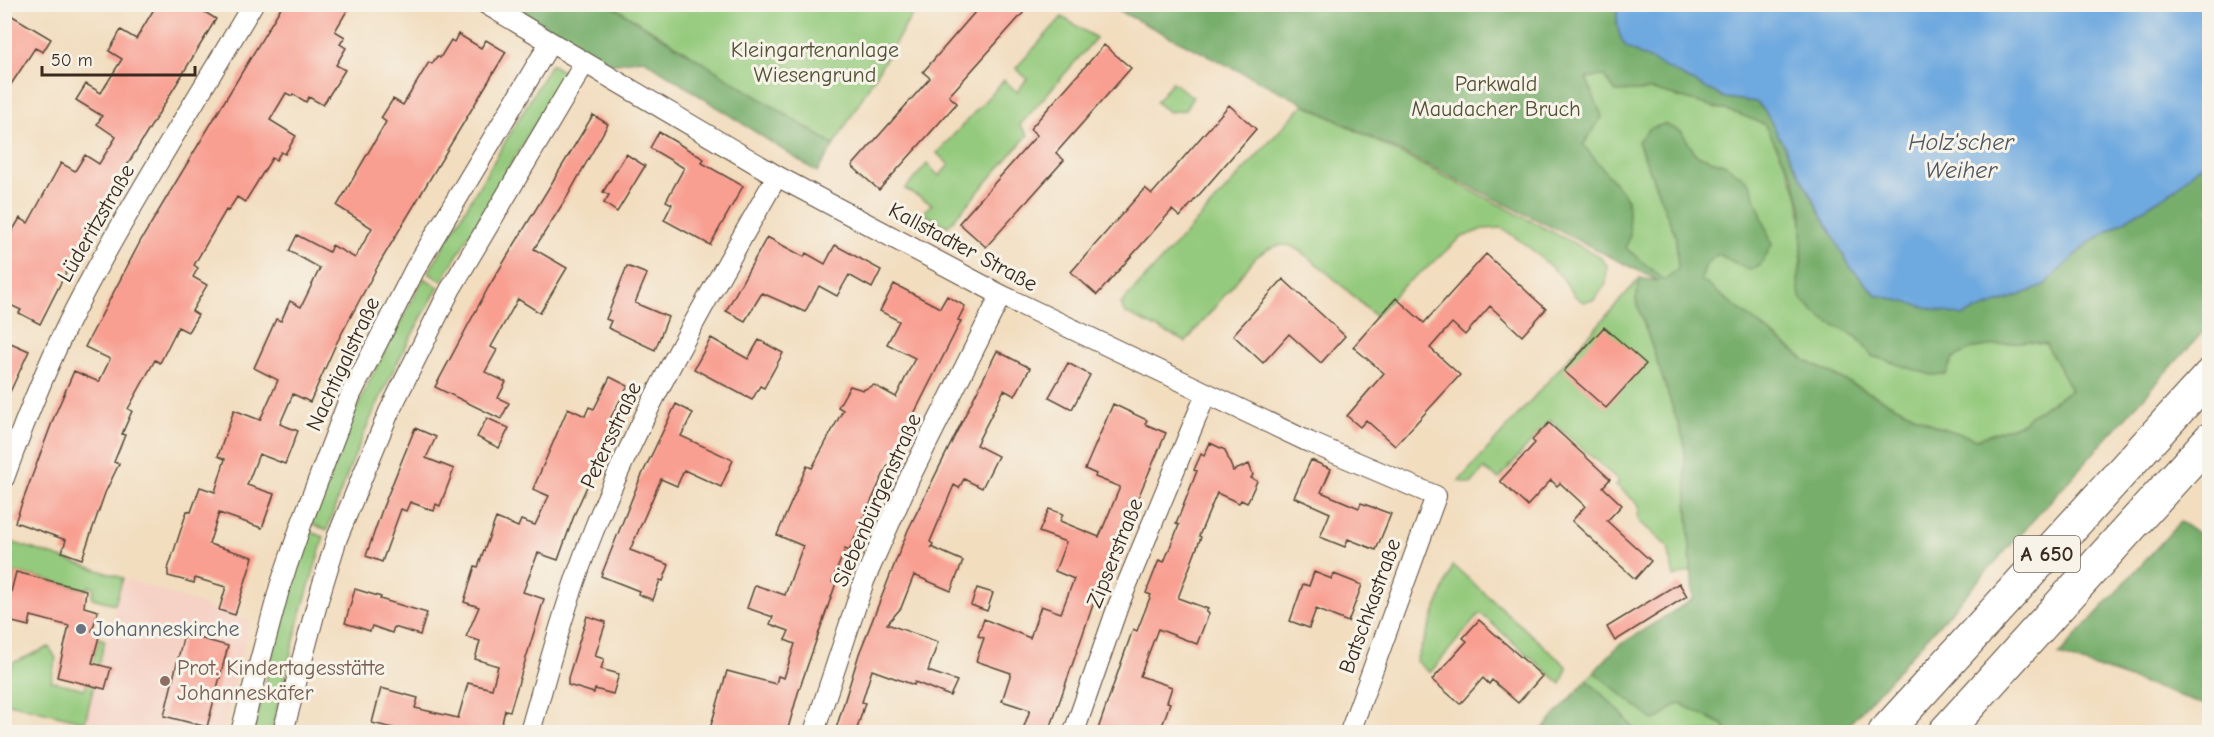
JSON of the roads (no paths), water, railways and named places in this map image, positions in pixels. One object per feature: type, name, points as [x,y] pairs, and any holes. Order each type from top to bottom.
[{"type":"highway","name":"A 650","points":[[1885,732],[2210,375]]},
{"type":"highway","name":"A 650","points":[[1945,732],[2210,439]]},
{"type":"street","name":"Lüderitzstraße","points":[[4,478],[46,372],[85,290],[254,4]]},
{"type":"street","name":"Kallstadter Straße","points":[[486,4],[777,176],[1001,295],[1309,442],[1436,496]]},
{"type":"street","name":"Nachtigalstraße","points":[[241,732],[280,586],[351,394],[415,269],[550,43]]},
{"type":"street","points":[[283,732],[318,600],[338,538],[389,412],[450,290],[584,64]]},
{"type":"street","name":"Petersstraße","points":[[530,732],[549,664],[592,532],[648,409],[702,306],[777,176]]},
{"type":"street","name":"Siebenbürgenstraße","points":[[814,732],[864,581],[910,477],[1001,295]]},
{"type":"street","name":"Zipserstraße","points":[[1074,732],[1118,606],[1206,394]]},
{"type":"street","name":"Batschkastraße","points":[[1350,732],[1436,496]]},
{"type":"water","name":"Holz'scher Weiher","points":[[1617,5],[2209,5],[2209,158],[2174,190],[2087,244],[2042,287],[1962,316],[1877,295],[1850,267],[1765,111],[1756,102],[1725,98],[1627,48],[1619,33]]},
{"type":"place","name":"Johanneskirche","points":[[81,629]]},
{"type":"place","name":"Prot. Kindertagesstätte Johanneskäfer","points":[[165,681]]},
{"type":"park label","name":"Kleingartenanlage Wiesengrund","points":[[815,62]]},
{"type":"park label","name":"Parkwald Maudacher Bruch","points":[[1496,96]]}]
